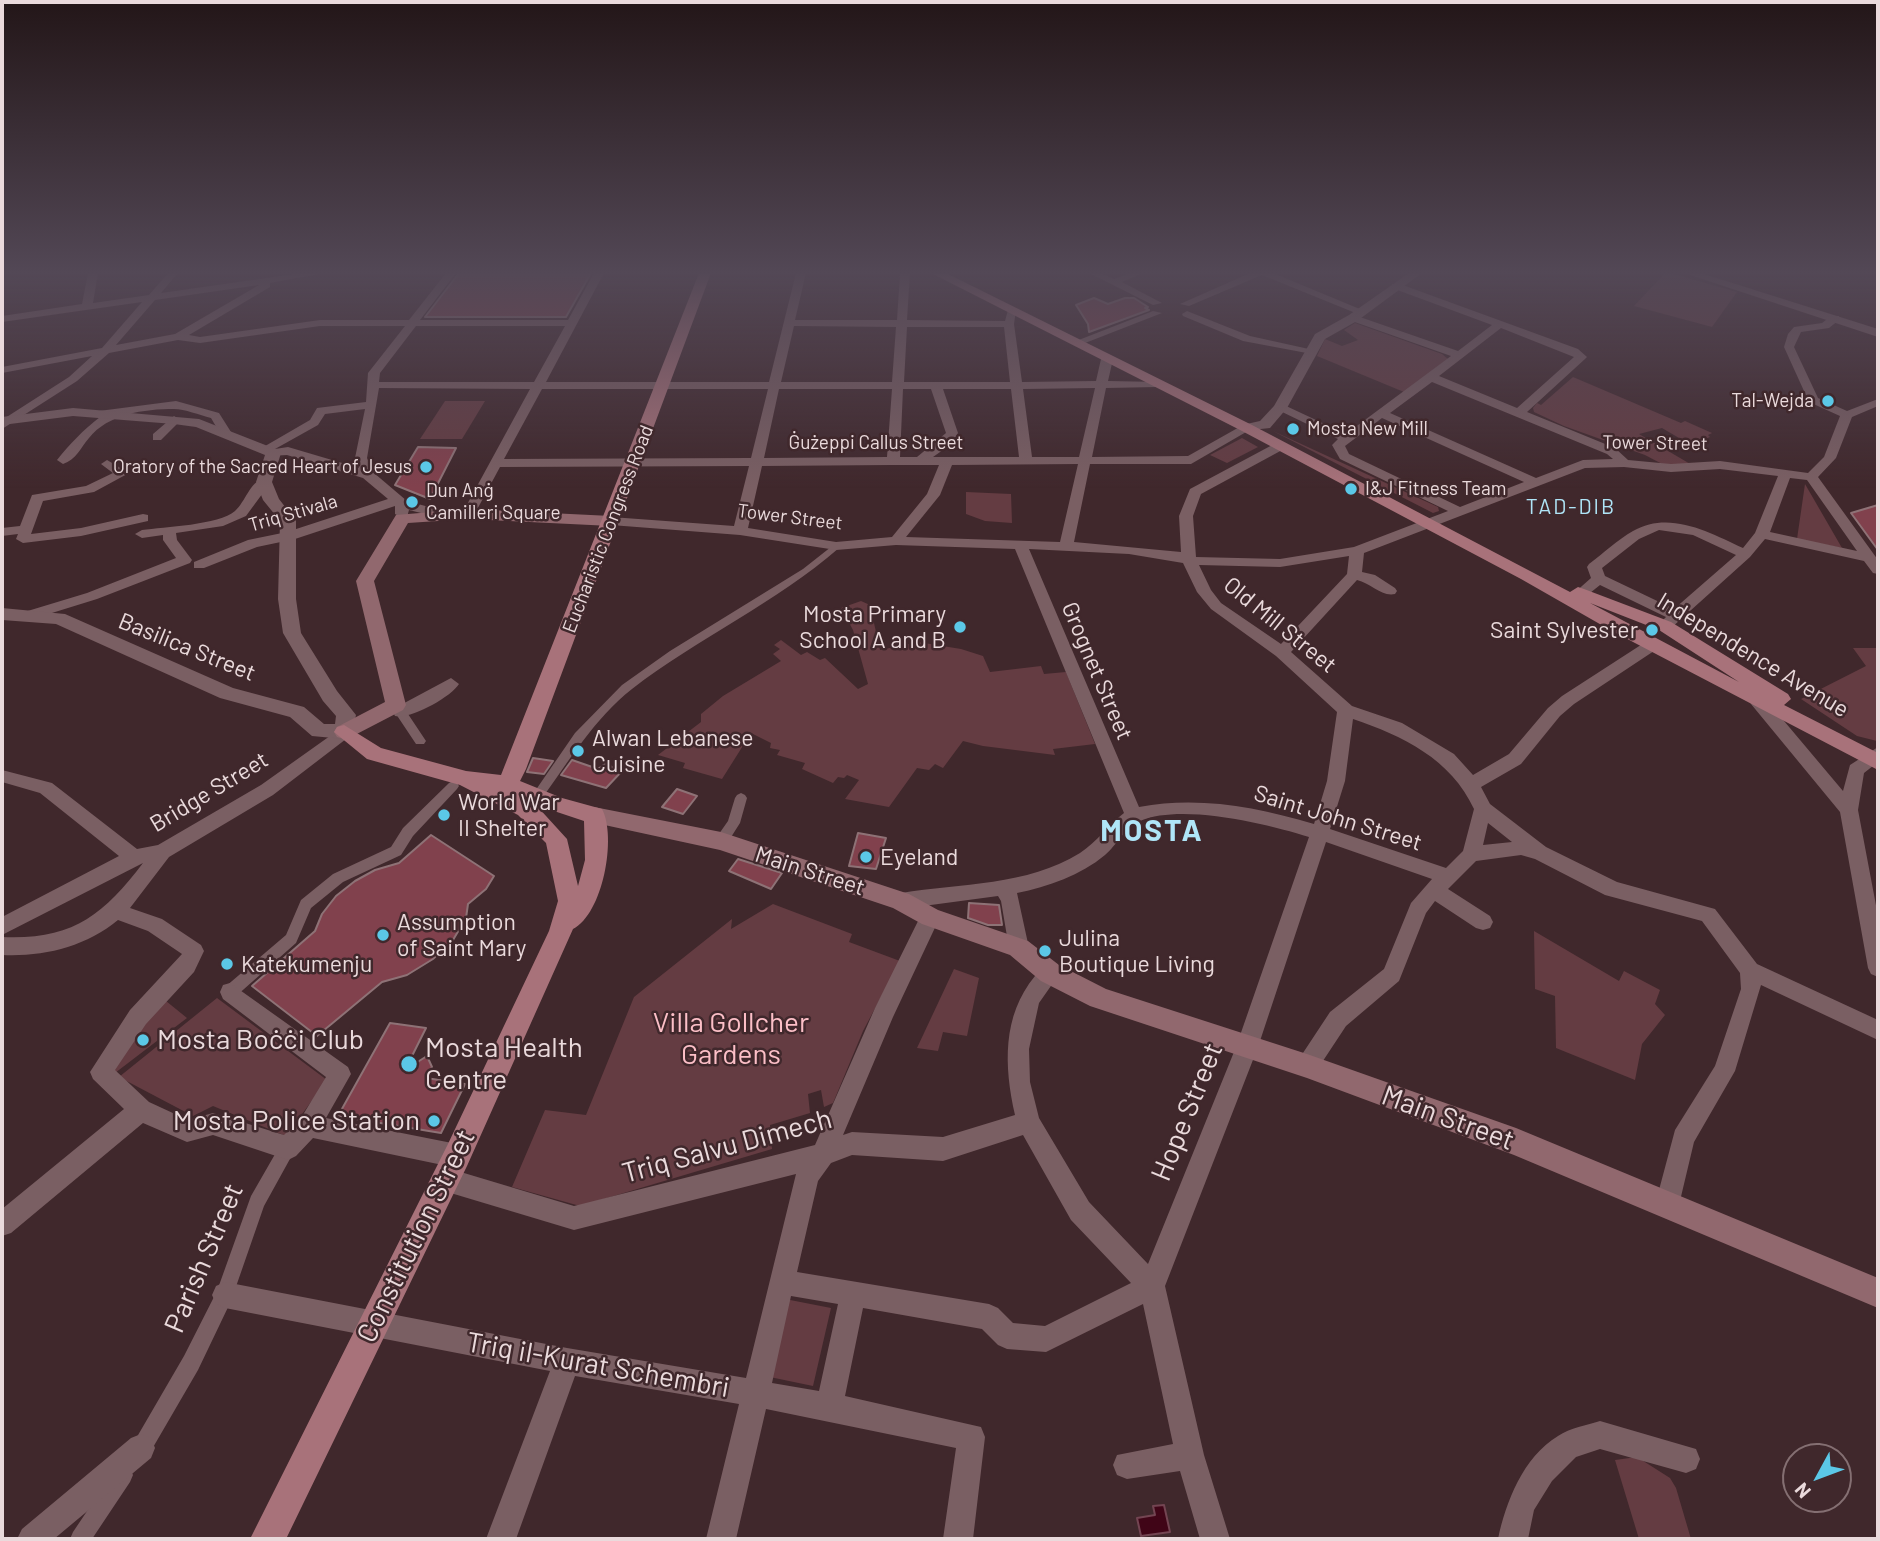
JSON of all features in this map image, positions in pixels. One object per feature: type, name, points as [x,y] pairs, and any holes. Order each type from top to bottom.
[{"type":"main road","name":"Eucharistic Congress Road","points":[[507,784],[516,769],[678,345]]},
{"type":"main road","name":"Independence Avenue","points":[[1080,345],[1247,428],[1757,700],[1876,757]]},
{"type":"main road","name":"Tower Street","points":[[401,507],[468,514],[611,521]]},
{"type":"main road","points":[[398,709],[365,581],[390,543],[401,507]]},
{"type":"main road","name":"Independence Avenue","points":[[1527,575],[1671,621],[1701,646],[1876,757]]},
{"type":"main road","points":[[1618,627],[1626,617],[1636,612]]},
{"type":"main road","points":[[1682,660],[1700,656],[1701,646]]},
{"type":"main road","name":"Bridge Street","points":[[344,732],[398,709]]},
{"type":"main road","name":"Basilica Street","points":[[344,732],[374,754],[460,782]]},
{"type":"main road","points":[[460,782],[507,784],[532,803],[556,839],[570,901],[561,931]]},
{"type":"main road","points":[[460,782],[532,803],[594,816]]},
{"type":"main road","points":[[556,839],[561,831],[580,817],[594,816]]},
{"type":"main road","points":[[561,931],[581,905],[596,874],[598,857],[594,816]]},
{"type":"main road","name":"Main Street","points":[[594,816],[721,841],[901,901],[930,917],[1019,948],[1050,973],[1098,998],[1307,1066],[1516,1142],[1878,1293]]},
{"type":"main road","name":"Constitution Street","points":[[268,1539],[451,1168],[561,931]]},
{"type":"street","points":[[4,421],[73,379],[110,345]]},
{"type":"street","points":[[2,370],[137,345]]},
{"type":"street","points":[[394,345],[376,368],[372,405],[361,458],[368,475],[401,507]]},
{"type":"street","points":[[468,514],[560,345]]},
{"type":"street","points":[[740,531],[783,345]]},
{"type":"street","points":[[893,462],[901,345]]},
{"type":"street","points":[[1013,345],[1026,461]]},
{"type":"street","points":[[1279,345],[1312,351]]},
{"type":"street","points":[[1247,428],[1265,425],[1280,408],[1315,345]]},
{"type":"street","points":[[1433,345],[1459,355]]},
{"type":"street","points":[[1458,511],[1344,456],[1338,445],[1472,345]]},
{"type":"street","points":[[1519,413],[1581,356],[1557,345]]},
{"type":"street","points":[[1790,345],[1813,400],[1847,415]]},
{"type":"street","points":[[1066,546],[1107,359]]},
{"type":"street","points":[[1431,377],[1611,451],[1625,463]]},
{"type":"street","points":[[375,385],[1157,384]]},
{"type":"street","points":[[919,462],[946,442],[952,433],[936,386]]},
{"type":"street","points":[[34,410],[52,393]]},
{"type":"street","points":[[1878,402],[1847,415],[1830,458],[1811,477],[1878,570]]},
{"type":"street","points":[[63,460],[80,444],[82,436],[107,414],[176,405],[215,416],[225,432]]},
{"type":"street","points":[[344,732],[346,715],[330,696],[292,633],[287,599],[288,521],[271,500],[264,482],[269,451],[314,422],[321,411],[372,405]]},
{"type":"street","points":[[1280,408],[1347,439]]},
{"type":"street","points":[[4,421],[34,410],[199,423],[269,451],[288,452],[368,475]]},
{"type":"street","points":[[1381,413],[1536,482]]},
{"type":"street","points":[[157,437],[174,420]]},
{"type":"street","name":"Ġużeppi Callus Street","points":[[496,463],[1085,461],[1207,468],[1247,428]]},
{"type":"street","name":"Old Mill Street","points":[[1280,446],[1207,468],[1186,516],[1193,560],[1205,592],[1216,607],[1282,652],[1346,710],[1396,727],[1448,759],[1471,784],[1483,809]]},
{"type":"street","points":[[896,541],[933,495],[947,462]]},
{"type":"street","name":"Tower Street","points":[[611,521],[740,531],[836,546],[896,541],[1066,546],[1175,555],[1193,560],[1280,563],[1357,551],[1583,464],[1625,463],[1671,468],[1720,465],[1811,477]]},
{"type":"street","points":[[107,464],[123,473],[89,489],[37,498],[23,539],[81,532],[143,518]]},
{"type":"street","points":[[1671,621],[1745,554],[1762,534],[1784,474]]},
{"type":"street","points":[[142,534],[223,522],[241,513],[248,500],[264,482]]},
{"type":"street","name":"Triq Stivala","points":[[92,596],[253,543],[401,507]]},
{"type":"street","points":[[1580,594],[1598,579],[1594,567],[1645,529],[1685,528],[1745,554]]},
{"type":"street","points":[[2,532],[26,529]]},
{"type":"street","points":[[169,530],[170,540],[192,563]]},
{"type":"street","points":[[1762,534],[1869,558]]},
{"type":"street","name":"Grognet Street","points":[[1020,545],[1134,815]]},
{"type":"street","points":[[532,803],[579,736],[626,688],[674,654],[807,571],[836,546]]},
{"type":"street","points":[[1282,652],[1354,576],[1357,551]]},
{"type":"street","points":[[1354,576],[1370,578],[1390,591]]},
{"type":"street","name":"Independence Avenue","points":[[1598,579],[1671,621]]},
{"type":"street","points":[[26,616],[92,596]]},
{"type":"street","points":[[59,618],[92,596]]},
{"type":"street","name":"Basilica Street","points":[[2,614],[59,618],[227,693],[297,712],[318,731],[344,732]]},
{"type":"street","points":[[1471,784],[1508,765],[1554,712],[1652,645]]},
{"type":"street","points":[[420,741],[398,709],[443,692],[451,684]]},
{"type":"street","points":[[1757,700],[1849,810]]},
{"type":"street","points":[[310,723],[323,713],[340,708]]},
{"type":"street","name":"Hope Street","points":[[1152,1286],[1247,1047],[1321,833],[1339,765],[1346,710]]},
{"type":"street","name":"Bridge Street","points":[[2,927],[134,857],[162,852],[267,790],[344,732]]},
{"type":"street","points":[[1876,757],[1856,770],[1849,810],[1873,907],[1878,968]]},
{"type":"street","points":[[2,776],[46,788],[134,857]]},
{"type":"street","points":[[230,992],[291,939],[306,904],[338,877],[396,852],[408,832],[460,782]]},
{"type":"street","points":[[721,841],[734,823],[741,798]]},
{"type":"street","name":"Saint John Street","points":[[1134,815],[1166,809],[1229,811],[1321,833],[1441,883],[1483,922]]},
{"type":"street","points":[[1307,1066],[1338,1019],[1392,975],[1418,909],[1471,854],[1483,809],[1539,852],[1612,889],[1707,915],[1749,970],[1878,1030]]},
{"type":"street","points":[[901,901],[957,892],[1003,889],[1056,874],[1097,850],[1134,815]]},
{"type":"street","points":[[1471,854],[1521,848],[1539,852]]},
{"type":"street","points":[[2,946],[25,949],[84,934],[115,912],[162,852]]},
{"type":"street","points":[[1003,889],[1010,898],[1019,948]]},
{"type":"street","points":[[115,912],[155,925],[194,951],[187,966],[138,1017],[101,1072],[141,1110],[187,1132],[213,1124],[288,1148]]},
{"type":"street","points":[[721,1539],[807,1176],[823,1155],[883,1014],[930,917]]},
{"type":"street","points":[[1667,1205],[1683,1138],[1724,1071],[1751,989],[1749,970]]},
{"type":"street","points":[[1050,973],[1029,999],[1018,1049],[1019,1082],[1028,1122],[1080,1211],[1098,1233],[1152,1286],[1190,1455],[1215,1539]]},
{"type":"street","name":"Parish Street","points":[[80,1539],[141,1448],[191,1363],[225,1295],[257,1202],[288,1148],[309,1126],[340,1074],[230,992]]},
{"type":"street","points":[[2,1224],[141,1110]]},
{"type":"street","name":"Triq Salvu Dimech","points":[[309,1126],[451,1168],[574,1218],[823,1155],[852,1143],[943,1149],[1028,1122]]},
{"type":"street","points":[[783,1282],[989,1317],[1007,1336],[1046,1339],[1152,1286]]},
{"type":"street","name":"Triq il-Kurat Schembri","points":[[225,1295],[567,1361],[829,1406],[971,1437],[958,1539]]},
{"type":"street","points":[[829,1406],[853,1295]]},
{"type":"street","points":[[502,1539],[567,1361]]},
{"type":"street","points":[[1513,1539],[1521,1505],[1542,1471],[1567,1447],[1600,1436],[1686,1460]]},
{"type":"street","points":[[32,1539],[141,1448]]},
{"type":"street","points":[[1127,1465],[1190,1455]]},
{"type":"green space","points":[[1322,345],[1416,345],[1442,354],[1448,359],[1404,392],[1317,356]]},
{"type":"green space","points":[[1573,377],[1681,423],[1685,421],[1712,433],[1708,435],[1710,437],[1691,445],[1662,428],[1639,434],[1692,465],[1664,465],[1534,412],[1533,408],[1537,403],[1541,405]]},
{"type":"green space","points":[[445,401],[485,401],[462,439],[420,439]]},
{"type":"green space","points":[[1273,431],[1438,507],[1439,511],[1433,513]]},
{"type":"green space","points":[[1242,438],[1258,447],[1227,463],[1210,455]]},
{"type":"green space","points":[[1805,484],[1842,548],[1797,539]]},
{"type":"green space","points":[[966,492],[1011,494],[1012,523],[985,521],[966,514]]},
{"type":"green space","points":[[861,601],[870,605],[880,650],[918,642],[961,649],[983,656],[990,672],[1041,666],[1044,674],[1066,672],[1095,744],[1053,749],[1055,755],[963,741],[943,768],[935,764],[929,770],[917,768],[889,807],[845,799],[859,780],[847,775],[844,778],[838,777],[833,783],[802,769],[805,763],[777,755],[780,750],[770,748],[771,743],[751,733],[722,779],[683,768],[685,763],[658,755],[701,722],[701,714],[723,696],[781,661],[773,654],[780,649],[774,645],[781,640],[801,655],[807,652],[820,660],[825,658],[858,689],[868,684],[853,630],[841,608]]},
{"type":"green space","points":[[1853,648],[1878,648],[1877,741],[1857,736],[1801,699],[1866,666]]},
{"type":"green space","name":"Villa Gollcher Gardens","points":[[773,904],[852,934],[849,942],[900,961],[863,1031],[833,1103],[824,1107],[821,1090],[808,1094],[810,1113],[770,1125],[772,1149],[580,1206],[512,1187],[545,1110],[586,1115],[634,997],[732,919],[731,929]]},
{"type":"green space","points":[[1534,931],[1619,981],[1624,971],[1660,990],[1655,1004],[1665,1015],[1642,1044],[1635,1080],[1556,1048],[1555,996],[1535,989]]},
{"type":"green space","points":[[954,969],[979,978],[967,1036],[943,1032],[938,1051],[917,1048]]},
{"type":"green space","points":[[217,998],[327,1080],[286,1136],[213,1106],[193,1116],[119,1077]]},
{"type":"green space","name":"Mosta Boċċi Club","points":[[166,1001],[187,1018],[115,1073],[108,1062]]},
{"type":"green space","points":[[785,1299],[831,1308],[813,1386],[765,1376]]},
{"type":"green space","points":[[1637,1457],[1670,1478],[1676,1488],[1691,1539],[1639,1539],[1615,1460]]},
{"type":"shaded area","points":[[1164,1505],[1170,1532],[1141,1536],[1137,1518],[1155,1515],[1153,1506]]},
{"type":"building","name":"Oratory of the Sacred Heart of Jesus","points":[[418,447],[456,448],[430,499],[395,485]]},
{"type":"building","points":[[1878,505],[1878,550],[1851,513]]},
{"type":"building","points":[[533,758],[553,761],[544,774],[527,772]]},
{"type":"building","points":[[572,760],[598,769],[605,764],[622,771],[606,788],[561,775]]},
{"type":"building","points":[[677,789],[697,796],[683,814],[662,807]]},
{"type":"building","name":"Eyeland","points":[[858,833],[886,838],[876,869],[849,866]]},
{"type":"building","name":"Assumption of Saint Mary","points":[[431,835],[494,876],[486,889],[468,904],[466,918],[453,940],[433,959],[407,975],[382,982],[317,1036],[252,986],[315,931],[322,914],[336,896],[375,870],[399,863]]},
{"type":"building","points":[[738,859],[782,873],[771,889],[729,871]]},
{"type":"building","points":[[969,903],[999,905],[1002,925],[988,925],[968,918]]},
{"type":"building","points":[[390,1023],[426,1028],[405,1070],[427,1056],[432,1067],[426,1078],[465,1084],[441,1133],[338,1116]]},
{"type":"place","name":"Tal-Wejda","points":[[1828,401]]},
{"type":"place","name":"Mosta New Mill","points":[[1293,429]]},
{"type":"place","name":"Oratory of the Sacred Heart of Jesus","points":[[426,467]]},
{"type":"place","name":"I&J Fitness Team","points":[[1351,489]]},
{"type":"place","name":"Dun Anġ Camilleri Square","points":[[412,502]]},
{"type":"place","name":"Mosta Primary School A and B","points":[[960,627]]},
{"type":"place","name":"Saint Sylvester","points":[[1652,630]]},
{"type":"place","name":"Alwan Lebanese Cuisine","points":[[578,751]]},
{"type":"place","name":"World War II Shelter","points":[[444,815]]},
{"type":"place","name":"Eyeland","points":[[866,857]]},
{"type":"place","name":"Assumption of Saint Mary","points":[[383,935]]},
{"type":"place","name":"Julina Boutique Living","points":[[1045,951]]},
{"type":"place","name":"Katekumenju","points":[[227,964]]},
{"type":"place","name":"Mosta Boċċi Club","points":[[143,1040]]},
{"type":"place","name":"Mosta Health Centre","points":[[409,1064]]},
{"type":"place","name":"Mosta Police Station","points":[[434,1121]]},
{"type":"district","name":"TAD-DIB","points":[[1571,507]]},
{"type":"district","name":"MOSTA","points":[[1152,831]]}]
